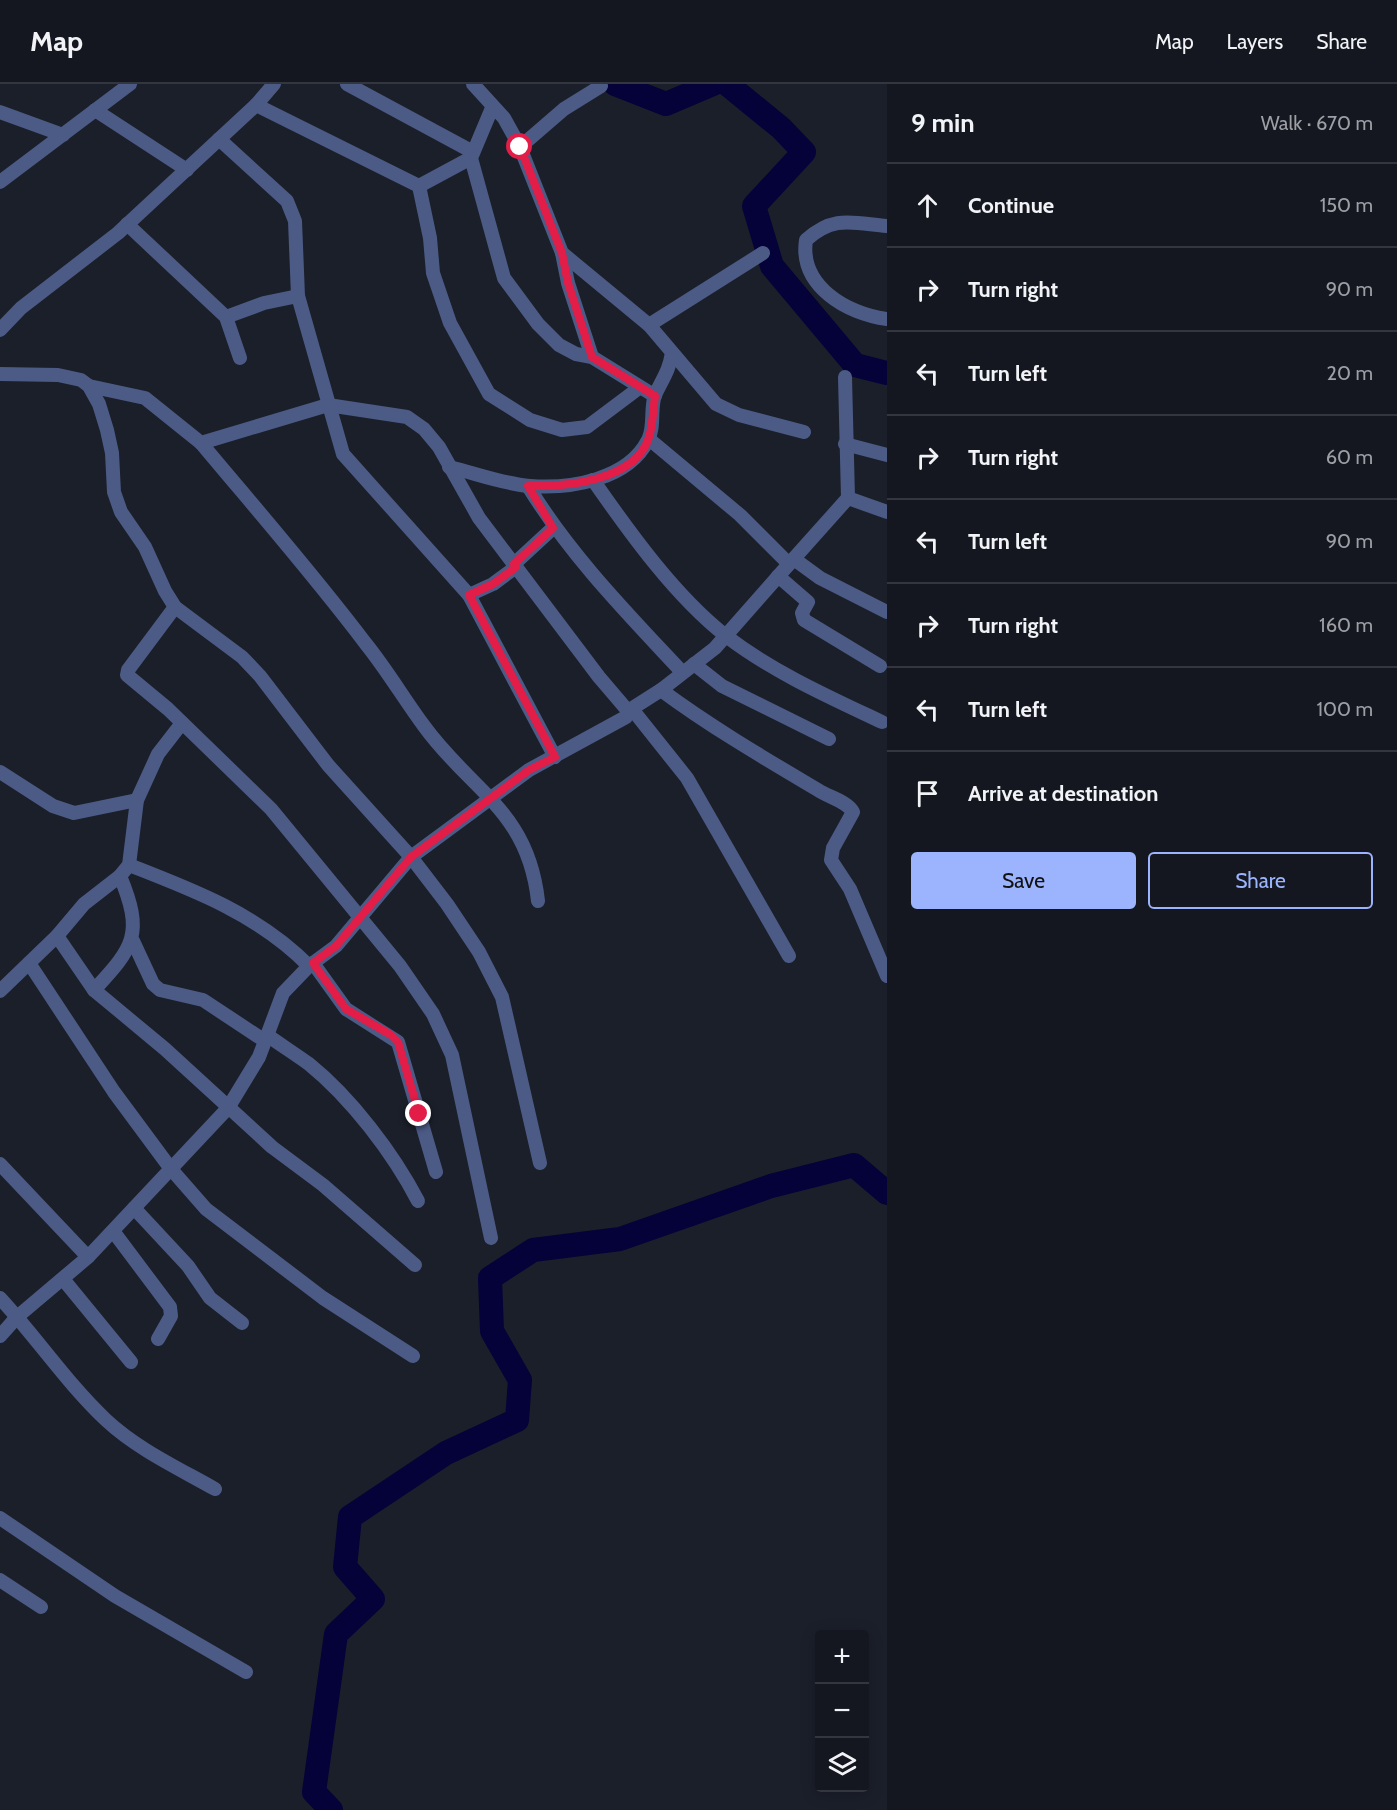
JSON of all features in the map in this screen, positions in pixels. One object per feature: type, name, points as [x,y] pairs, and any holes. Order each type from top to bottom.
[{"type":"street","points":[[0,182],[130,84]]},
{"type":"street","points":[[0,330],[21,308],[127,224],[256,105],[274,84]]},
{"type":"street","points":[[348,84],[472,155],[504,278],[531,316],[559,345],[576,354],[592,357],[655,396]]},
{"type":"street","points":[[473,84],[492,108],[504,118],[520,147],[562,253],[568,283],[592,357]]},
{"type":"street","points":[[520,147],[564,109],[601,86]]},
{"type":"street","points":[[256,105],[419,186]]},
{"type":"street","points":[[419,186],[472,155],[492,108]]},
{"type":"street","points":[[95,110],[187,170]]},
{"type":"street","points":[[0,112],[63,135]]},
{"type":"street","points":[[219,139],[287,201],[292,210],[295,221],[298,296],[343,454],[469,595],[555,757]]},
{"type":"street","points":[[419,186],[436,283],[450,323],[489,394],[530,420],[562,430],[587,427],[639,388]]},
{"type":"street","points":[[887,226],[840,222],[820,228],[806,240],[803,255],[813,278],[836,303],[871,317],[887,319]]},
{"type":"street","points":[[127,224],[226,317],[240,358]]},
{"type":"street","points":[[562,253],[649,325],[717,404],[739,415],[804,432]]},
{"type":"street","points":[[649,325],[763,253]]},
{"type":"street","points":[[226,317],[264,303],[298,296]]},
{"type":"street","points":[[449,467],[528,486],[560,487],[593,480],[623,467],[636,456],[649,439],[655,396],[669,372],[672,352]]},
{"type":"street","points":[[0,374],[58,375],[81,380],[89,386],[99,404],[107,430],[117,502],[145,547],[175,607],[242,657],[260,676],[328,765],[411,857],[447,904],[479,952],[502,997],[540,1163]]},
{"type":"street","points":[[0,1336],[17,1317],[88,1257],[228,1108],[259,1057],[283,993],[311,964],[336,946],[411,857],[529,770],[626,717],[630,710],[661,690],[694,664],[726,636],[848,498],[845,377]]},
{"type":"street","points":[[89,386],[145,398],[201,443],[367,645],[425,728],[491,797],[521,838],[536,881],[538,901]]},
{"type":"street","points":[[201,443],[328,405],[407,417],[424,429],[439,447],[479,518],[630,710],[687,778],[789,956]]},
{"type":"street","points":[[649,439],[791,561],[819,578],[887,612]]},
{"type":"street","points":[[845,444],[887,455]]},
{"type":"street","points":[[593,480],[618,516],[690,602],[726,636],[815,691],[882,722]]},
{"type":"street","points":[[528,486],[553,528],[601,585],[682,672]]},
{"type":"street","points":[[848,498],[887,512]]},
{"type":"street","points":[[469,595],[493,584],[553,528]]},
{"type":"street","points":[[778,576],[808,602],[802,613],[804,620],[880,666]]},
{"type":"street","points":[[175,607],[128,670],[127,675],[182,723],[271,809],[359,919],[400,966],[432,1014],[452,1055],[491,1238]]},
{"type":"street","points":[[694,664],[722,686],[829,739]]},
{"type":"street","points":[[661,690],[748,749],[826,795],[850,806],[853,812],[833,848],[831,860],[850,889],[887,976]]},
{"type":"street","points":[[182,723],[158,754],[136,800],[125,870],[130,898],[133,941],[153,984],[160,990],[203,999],[310,1065],[336,1091],[397,1161],[418,1201]]},
{"type":"street","points":[[0,772],[53,806],[74,813],[136,800]]},
{"type":"street","points":[[0,991],[57,936],[84,904],[125,870]]},
{"type":"street","points":[[125,870],[191,889],[255,922],[290,946],[311,964],[346,1009],[391,1035],[398,1042],[436,1172]]},
{"type":"street","points":[[57,936],[94,990],[165,1049],[228,1108],[415,1265]]},
{"type":"street","points":[[94,990],[123,958],[133,941]]},
{"type":"street","points":[[29,963],[114,1092],[171,1169],[206,1209],[323,1298],[413,1356]]},
{"type":"street","points":[[0,1164],[88,1257]]},
{"type":"street","points":[[134,1208],[188,1266],[210,1298],[242,1323]]},
{"type":"street","points":[[113,1231],[170,1306],[171,1316],[158,1339]]},
{"type":"street","points":[[63,1279],[131,1362]]},
{"type":"street","points":[[0,1298],[66,1379],[108,1422],[148,1450],[215,1488]]},
{"type":"street","points":[[0,1518],[116,1596],[246,1672]]},
{"type":"street","points":[[0,1580],[41,1607]]},
{"type":"waterway","points":[[615,84],[666,104],[713,84]]},
{"type":"waterway","points":[[727,84],[781,128],[804,152],[754,206],[772,266],[855,365],[887,373]]},
{"type":"waterway","points":[[331,1810],[314,1792],[336,1634],[373,1599],[345,1567],[350,1517],[446,1453],[517,1420],[520,1380],[492,1331],[490,1278],[533,1250],[620,1239],[771,1186],[854,1165],[887,1193]]},
{"type":"route","points":[[419,1114],[398,1042],[391,1035],[354,1016],[346,1009],[313,963],[336,946],[411,857],[529,770],[555,757],[469,595],[493,584],[516,567],[514,564],[553,528],[528,486],[560,487],[593,480],[623,467],[636,456],[649,439],[655,396],[592,357],[568,283],[562,253],[520,147]]}]
